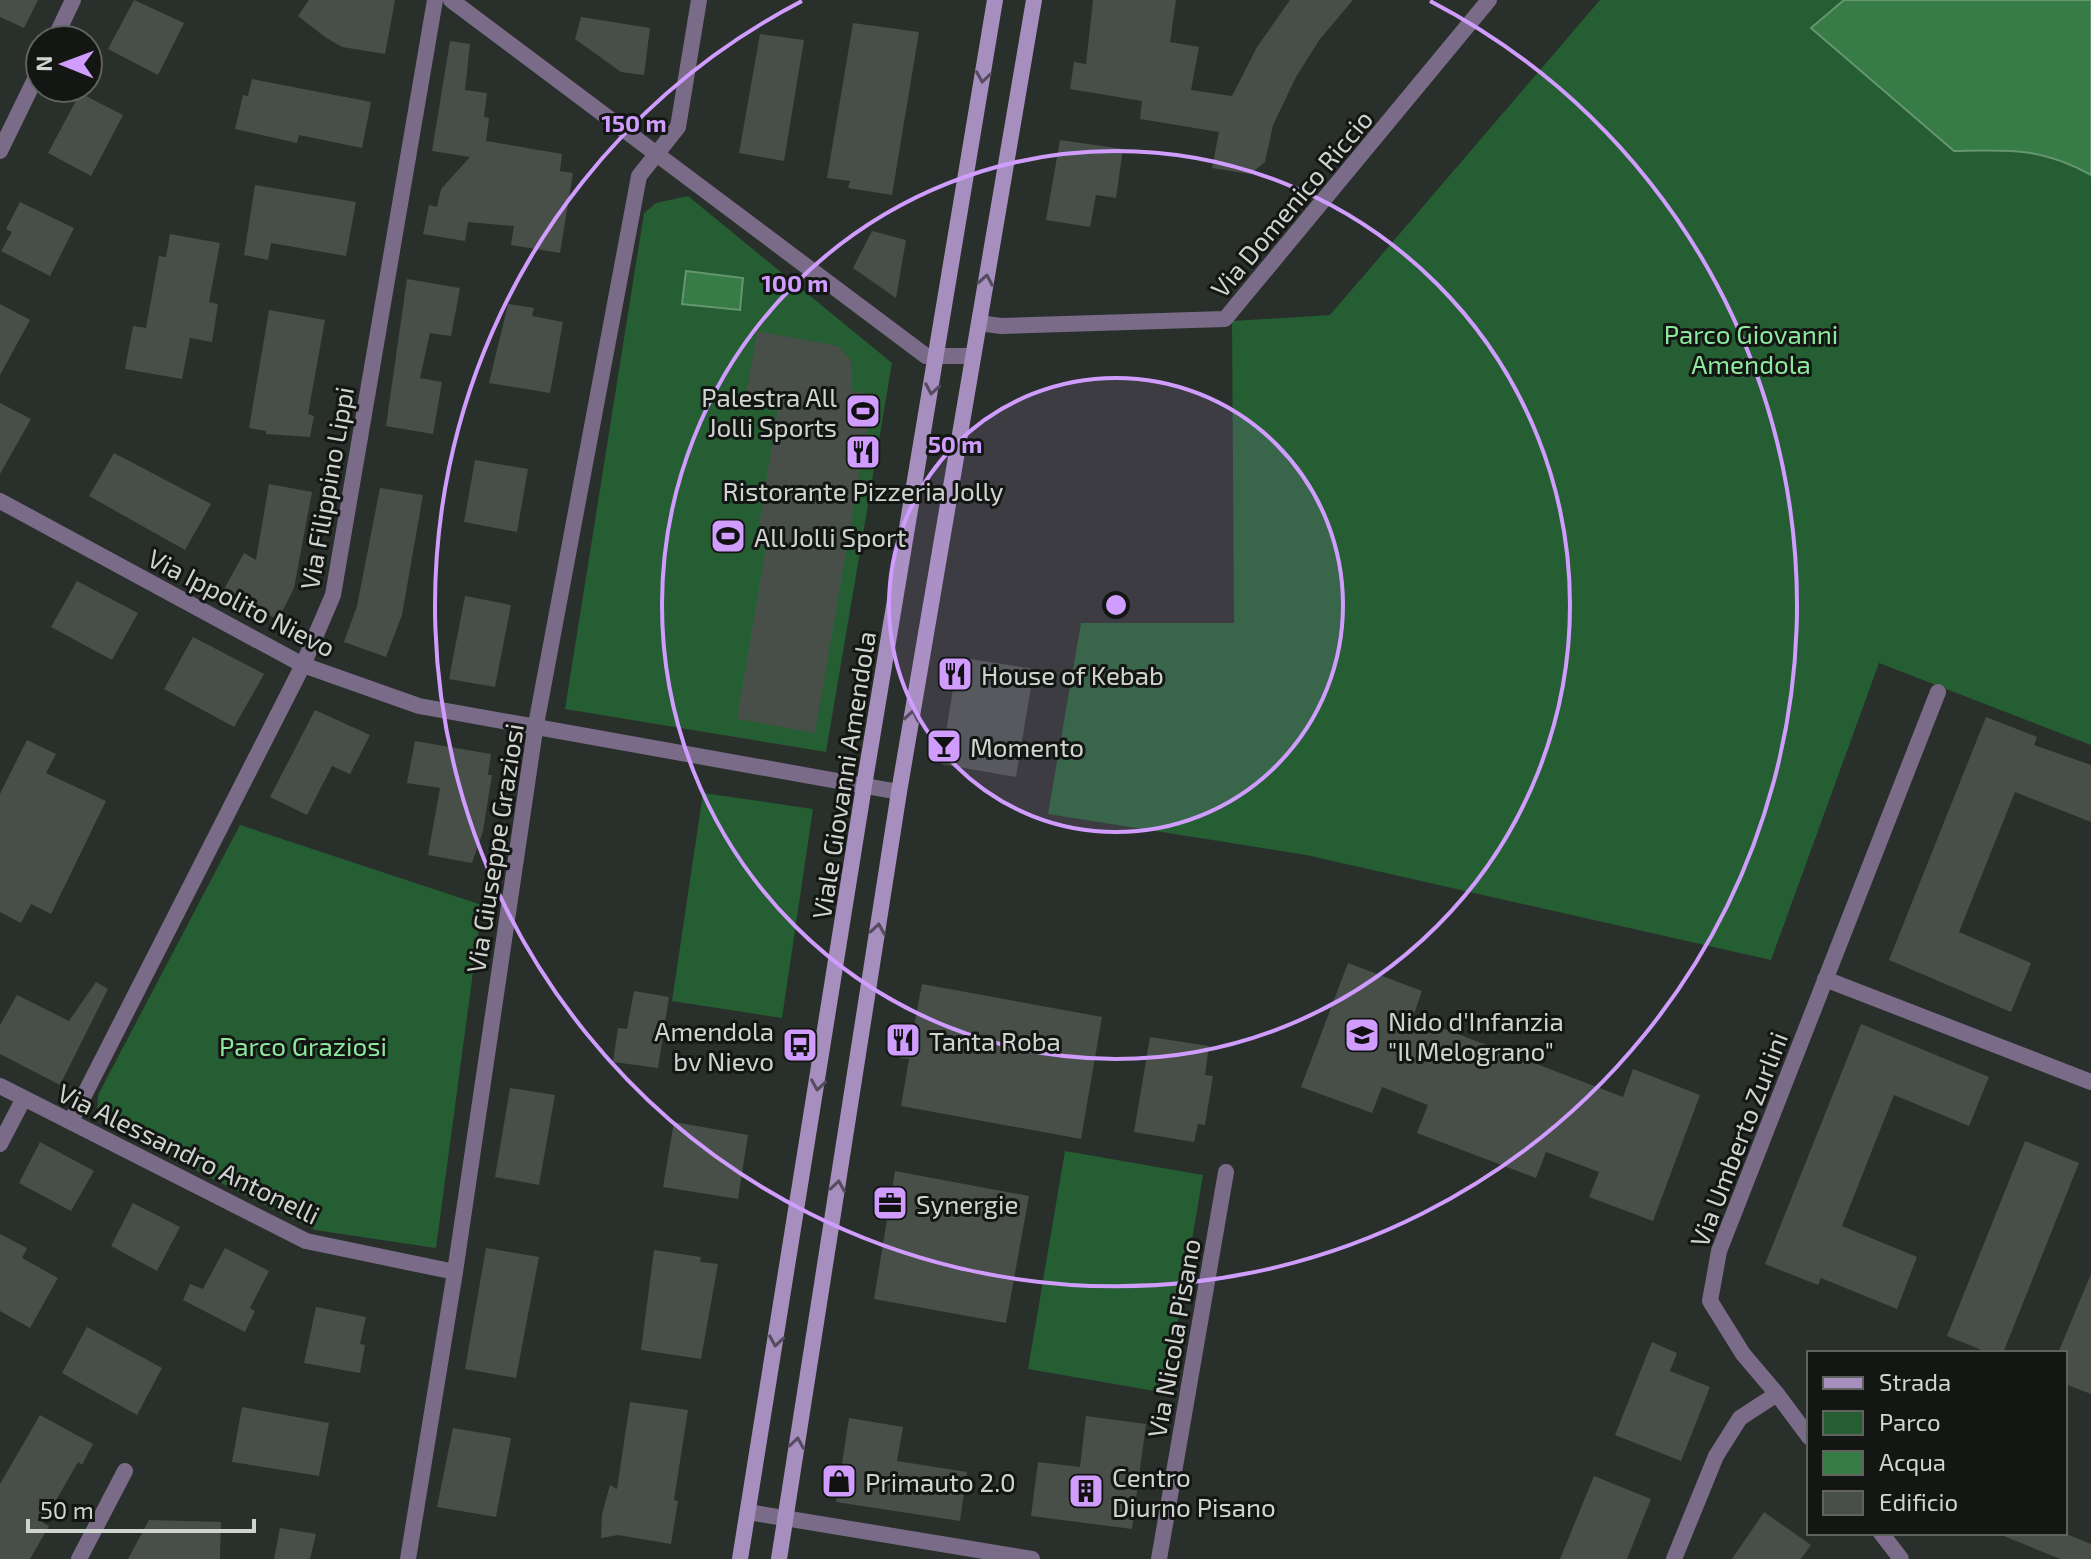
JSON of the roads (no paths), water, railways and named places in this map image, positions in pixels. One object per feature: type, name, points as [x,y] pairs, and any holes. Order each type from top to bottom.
[{"type":"main road","name":"Viale Giovanni Amendola","points":[[740,1559],[932,356],[995,0]]},
{"type":"main road","points":[[779,1559],[899,792],[1034,0]]},
{"type":"street","points":[[62,24],[73,0]]},
{"type":"street","name":"Via Filippino Lippi","points":[[71,1121],[303,665],[333,595],[435,0]]},
{"type":"street","points":[[451,0],[932,356],[973,356]]},
{"type":"street","name":"Via Giuseppe Graziosi","points":[[408,1559],[455,1272],[535,730],[639,176],[678,127],[699,0]]},
{"type":"street","name":"Via Domenico Riccio","points":[[979,323],[1001,326],[1225,319],[1489,0]]},
{"type":"street","points":[[0,151],[24,102]]},
{"type":"street","name":"Via Ippolito Nievo","points":[[0,501],[303,665],[419,706],[535,730],[899,792]]},
{"type":"street","name":"Via Umberto Zurlini","points":[[1807,1434],[1743,1354],[1710,1301],[1719,1251],[1938,692]]},
{"type":"street","points":[[1825,979],[2091,1082]]},
{"type":"street","name":"Via Alessandro Antonelli","points":[[0,1086],[306,1241],[455,1272]]},
{"type":"street","points":[[0,1144],[24,1098]]},
{"type":"street","name":"Via Nicola Pisano","points":[[1159,1559],[1226,1172]]},
{"type":"street","points":[[1674,1559],[1716,1456],[1740,1418],[1777,1394]]},
{"type":"street","points":[[79,1559],[125,1471]]},
{"type":"street","points":[[748,1512],[1032,1559]]},
{"type":"street","points":[[1883,1535],[1901,1559]]},
{"type":"water","points":[[1844,0],[2091,0],[2091,175],[2057,159],[2024,152],[1954,151],[1811,28]]},
{"type":"water","points":[[686,271],[743,278],[740,310],[682,304]]},
{"type":"place","name":"Palestra All Jolli Sports","points":[[863,411]]},
{"type":"place","name":"Ristorante Pizzeria Jolly","points":[[863,452]]},
{"type":"place","name":"All Jolli Sport","points":[[728,536]]},
{"type":"place","name":"House of Kebab","points":[[955,674]]},
{"type":"place","name":"Momento","points":[[944,746]]},
{"type":"place","name":"Nido d'Infanzia \"Il Melograno\"","points":[[1362,1035]]},
{"type":"place","name":"Tanta Roba","points":[[903,1040]]},
{"type":"place","name":"Amendola bv Nievo","points":[[800,1045]]},
{"type":"place","name":"Synergie","points":[[890,1203]]},
{"type":"place","name":"Primauto 2.0","points":[[839,1481]]},
{"type":"place","name":"Centro Diurno Pisano","points":[[1086,1491]]},
{"type":"park label","name":"Parco Giovanni Amendola","points":[[1751,348]]},
{"type":"park label","name":"Parco Graziosi","points":[[303,1045]]}]
